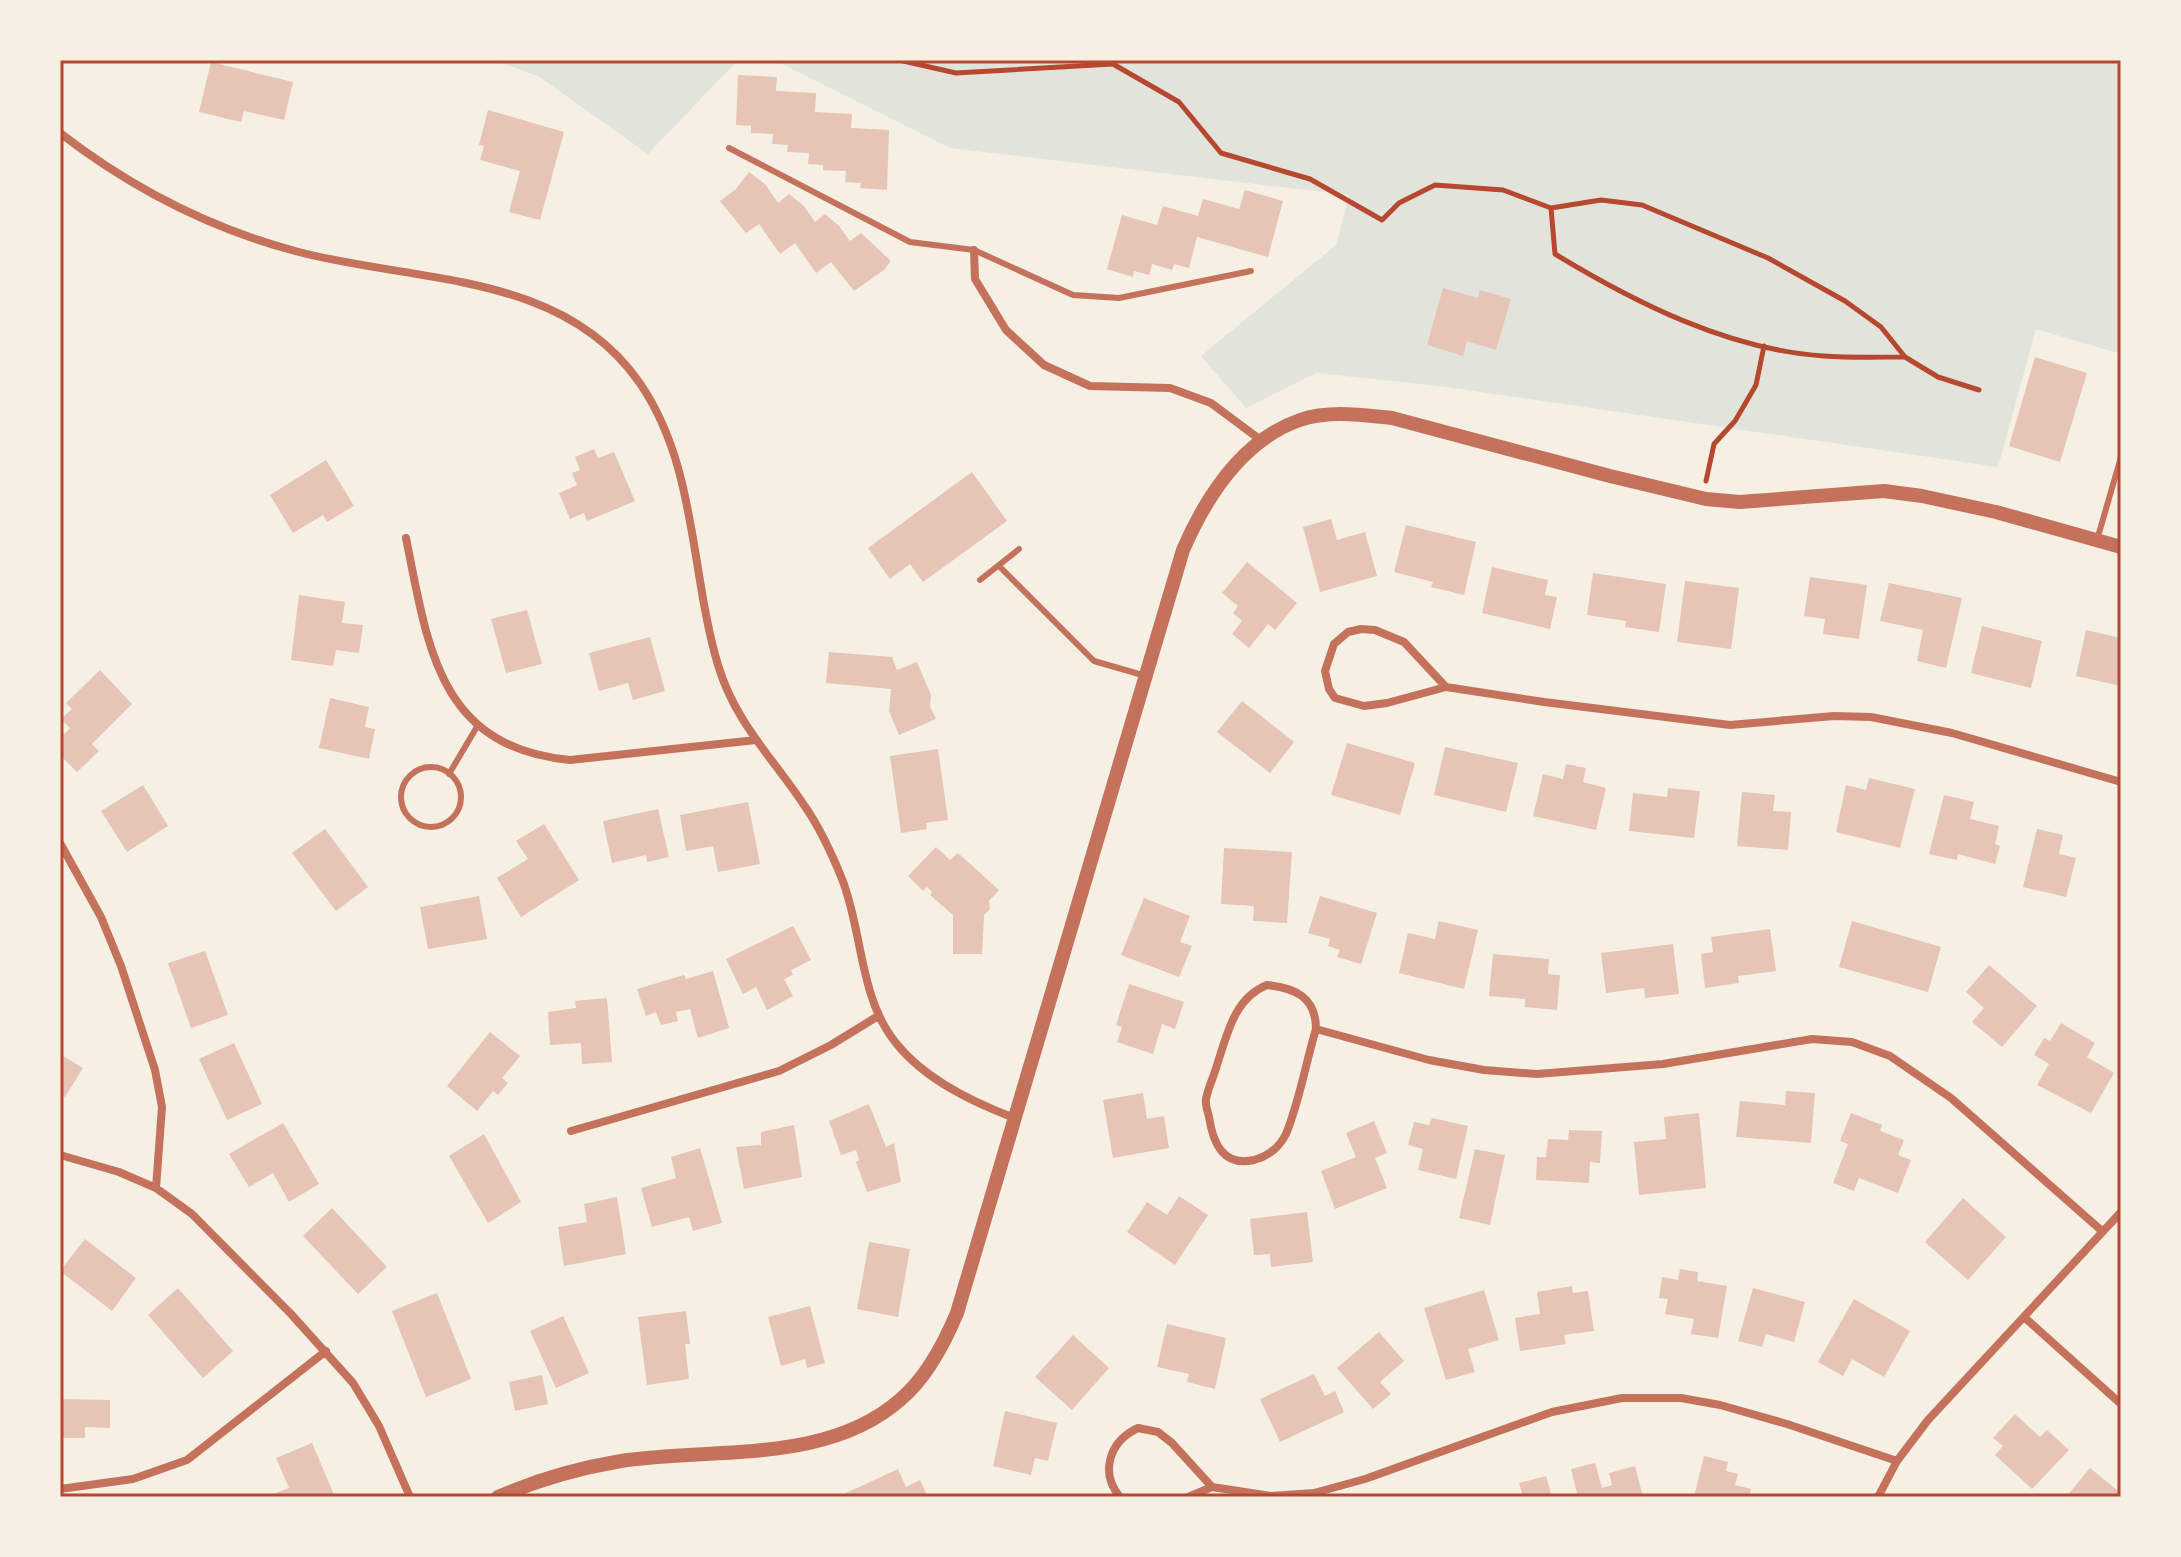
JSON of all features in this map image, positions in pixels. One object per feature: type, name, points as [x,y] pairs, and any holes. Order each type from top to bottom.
[{"type":"street","points":[[60,133],[130,183],[186,211],[296,252],[506,292],[540,304],[567,319],[617,356],[637,378],[669,437],[679,468],[709,632],[729,699],[805,806],[843,881],[878,1016],[896,1044],[942,1083],[990,1109],[1017,1119]]},
{"type":"street","points":[[974,250],[975,279],[1006,330],[1044,365],[1090,386],[1170,388],[1211,403],[1262,441]]},
{"type":"street","points":[[498,1497],[533,1482],[620,1461],[806,1445],[845,1433],[875,1419],[903,1398],[943,1346],[957,1313],[1017,1119],[1183,550],[1199,513],[1219,484],[1262,441],[1298,421],[1320,416],[1392,418],[1706,499],[1740,502],[1884,491],[1984,509],[2121,547]]},
{"type":"street","points":[[406,538],[421,614],[446,687],[458,705],[496,740],[545,757],[570,760],[756,740]]},
{"type":"street","points":[[1446,687],[1404,642],[1375,630],[1348,632],[1334,644],[1325,671],[1329,689],[1335,698],[1364,706],[1446,687],[1730,725],[1834,716],[1871,717],[1952,733],[2121,782]]},
{"type":"street","points":[[60,843],[101,917],[121,966],[155,1070],[162,1107],[156,1188]]},
{"type":"street","points":[[1267,985],[1295,991],[1308,1001],[1316,1014],[1316,1029],[1285,1135],[1275,1151],[1243,1162],[1228,1157],[1218,1149],[1211,1133],[1206,1101],[1231,1022],[1241,1004],[1255,990],[1267,985]]},
{"type":"street","points":[[571,1131],[779,1071],[831,1045],[878,1016]]},
{"type":"street","points":[[1316,1029],[1429,1060],[1484,1070],[1537,1074],[1663,1064],[1812,1039],[1852,1042],[1890,1056],[1951,1098],[2102,1231]]},
{"type":"street","points":[[60,1155],[119,1172],[156,1188],[192,1214],[326,1351],[353,1383],[379,1426],[410,1497]]},
{"type":"street","points":[[1878,1497],[1897,1461],[1928,1420],[2121,1212]]},
{"type":"street","points":[[2024,1317],[2121,1404]]},
{"type":"street","points":[[60,1489],[133,1479],[187,1460],[326,1351]]},
{"type":"street","points":[[1188,1497],[1212,1487],[1271,1496],[1315,1495],[1552,1412],[1622,1398],[1681,1398],[1720,1405],[1897,1461]]},
{"type":"street","points":[[1120,1497],[1109,1478],[1108,1466],[1117,1443],[1138,1428],[1158,1432],[1172,1443],[1212,1487]]},
{"type":"lane","points":[[729,148],[910,242],[974,250],[1073,295],[1119,298],[1251,271]]},
{"type":"lane","points":[[2097,540],[2121,457]]},
{"type":"lane","points":[[980,580],[1019,549]]},
{"type":"lane","points":[[999,566],[1094,661],[1146,676]]},
{"type":"lane","points":[[449,774],[478,725]]},
{"type":"lane","points":[[422,769],[441,769],[449,774],[460,790],[458,810],[452,819],[434,828],[415,823],[403,808],[402,789],[407,780],[422,769]]},
{"type":"path","points":[[899,60],[956,73],[1113,64]]},
{"type":"path","points":[[1104,60],[1179,102],[1221,153],[1310,179],[1382,220],[1399,203],[1435,185],[1503,190],[1551,208],[1601,200],[1642,205],[1768,258],[1845,301],[1881,327],[1905,357],[1938,377],[1979,390]]},
{"type":"path","points":[[1551,208],[1555,254],[1603,283],[1665,312],[1741,342],[1823,356],[1905,357]]},
{"type":"path","points":[[1706,499],[1705,475],[1714,444],[1735,421],[1756,385],[1764,346]]},
{"type":"shaded area","points":[[492,60],[738,60],[648,154],[538,76]]},
{"type":"shaded area","points":[[774,60],[2121,60],[2121,354],[2036,329],[1998,467],[1439,386],[1316,373],[1246,408],[1201,356],[1336,245],[1349,195],[950,148]]},
{"type":"building","points":[[211,62],[293,82],[284,120],[244,111],[241,122],[199,112]]},
{"type":"building","points":[[738,75],[777,77],[776,91],[816,93],[815,112],[852,114],[851,128],[889,130],[887,190],[860,188],[861,183],[845,182],[846,171],[823,170],[823,165],[808,164],[809,153],[787,152],[788,145],[772,144],[773,134],[751,133],[751,126],[736,125]]},
{"type":"building","points":[[488,110],[564,132],[540,220],[509,212],[520,171],[480,160],[484,146],[479,145]]},
{"type":"building","points":[[749,172],[765,184],[778,203],[789,194],[804,206],[815,222],[825,214],[850,241],[861,233],[891,261],[884,270],[854,291],[831,262],[816,273],[795,243],[780,254],[759,224],[746,233],[720,201],[735,190]]},
{"type":"building","points":[[1245,190],[1283,201],[1268,257],[1197,237],[1189,268],[1174,264],[1172,270],[1152,264],[1149,275],[1134,271],[1133,277],[1107,269],[1122,215],[1157,225],[1163,206],[1198,216],[1203,199],[1239,209]]},
{"type":"building","points":[[1443,288],[1478,298],[1480,290],[1511,299],[1496,350],[1467,341],[1463,356],[1427,345]]},
{"type":"building","points":[[2035,357],[2087,373],[2060,462],[2009,446]]},
{"type":"building","points":[[594,449],[598,458],[614,452],[635,501],[587,521],[584,513],[570,519],[559,493],[577,485],[572,473],[580,470],[575,457]]},
{"type":"building","points":[[326,460],[354,506],[327,522],[323,515],[293,533],[270,495]]},
{"type":"building","points":[[972,472],[1007,521],[923,582],[910,564],[890,579],[868,548]]},
{"type":"building","points":[[1331,519],[1337,540],[1365,532],[1377,576],[1320,592],[1303,527]]},
{"type":"building","points":[[1406,525],[1476,542],[1464,595],[1431,587],[1433,582],[1394,572]]},
{"type":"building","points":[[1247,562],[1297,603],[1275,630],[1268,624],[1249,648],[1232,634],[1242,621],[1233,613],[1238,606],[1222,593]]},
{"type":"building","points":[[1492,567],[1548,580],[1545,595],[1557,597],[1550,629],[1482,613]]},
{"type":"building","points":[[1593,573],[1666,584],[1659,632],[1625,627],[1626,621],[1587,615]]},
{"type":"building","points":[[1810,577],[1867,585],[1859,639],[1823,634],[1825,619],[1804,616]]},
{"type":"building","points":[[1685,581],[1739,588],[1731,649],[1677,642]]},
{"type":"building","points":[[1889,583],[1962,598],[1946,668],[1917,661],[1923,630],[1880,621]]},
{"type":"building","points":[[299,595],[345,602],[342,623],[363,625],[359,653],[336,650],[333,666],[291,660]]},
{"type":"building","points":[[527,610],[542,664],[506,673],[491,619]]},
{"type":"building","points":[[1982,626],[2042,641],[2031,688],[1971,673]]},
{"type":"building","points":[[2086,630],[2121,638],[2121,686],[2076,676]]},
{"type":"building","points":[[650,637],[665,691],[633,700],[628,683],[599,691],[589,653]]},
{"type":"building","points":[[829,652],[892,657],[897,670],[917,662],[931,695],[930,706],[936,719],[899,735],[889,711],[891,689],[826,683]]},
{"type":"building","points":[[100,670],[132,704],[92,744],[99,751],[77,772],[60,755],[60,738],[70,728],[61,719],[72,709],[66,703]]},
{"type":"building","points":[[330,698],[369,707],[365,727],[375,729],[369,759],[319,748]]},
{"type":"building","points":[[1242,701],[1294,742],[1270,773],[1217,732]]},
{"type":"building","points":[[1347,743],[1415,763],[1400,815],[1331,795]]},
{"type":"building","points":[[1445,747],[1518,763],[1506,812],[1434,795]]},
{"type":"building","points":[[938,749],[948,820],[926,823],[927,829],[901,833],[890,756]]},
{"type":"building","points":[[1566,764],[1586,768],[1583,782],[1606,788],[1596,830],[1533,816],[1543,774],[1563,779]]},
{"type":"building","points":[[1869,778],[1915,789],[1900,848],[1836,832],[1846,785],[1866,790]]},
{"type":"building","points":[[143,785],[168,826],[127,852],[101,811]]},
{"type":"building","points":[[1668,788],[1700,791],[1694,838],[1629,831],[1633,793],[1667,797]]},
{"type":"building","points":[[1742,792],[1775,795],[1773,811],[1791,812],[1788,850],[1737,846]]},
{"type":"building","points":[[1944,795],[1974,802],[1970,819],[1999,826],[1995,844],[2000,846],[1995,864],[1958,854],[1957,860],[1929,854]]},
{"type":"building","points":[[748,802],[760,864],[718,872],[713,846],[686,851],[680,815]]},
{"type":"building","points":[[658,809],[669,857],[647,862],[646,855],[612,863],[603,821]]},
{"type":"building","points":[[544,824],[579,880],[521,917],[497,878],[528,859],[516,841]]},
{"type":"building","points":[[325,829],[368,887],[336,911],[292,853]]},
{"type":"building","points":[[2037,829],[2063,835],[2059,854],[2076,858],[2066,897],[2023,887]]},
{"type":"building","points":[[936,847],[950,860],[958,853],[999,890],[989,901],[990,909],[984,915],[982,954],[953,954],[953,915],[930,895],[932,892],[927,887],[923,891],[908,876]]},
{"type":"building","points":[[1224,848],[1292,852],[1287,923],[1253,921],[1254,906],[1221,904]]},
{"type":"building","points":[[479,896],[487,939],[428,949],[420,907]]},
{"type":"building","points":[[1320,896],[1377,913],[1361,964],[1337,957],[1340,950],[1328,946],[1330,939],[1308,933]]},
{"type":"building","points":[[1144,898],[1190,916],[1180,942],[1192,946],[1179,977],[1121,955]]},
{"type":"building","points":[[1439,921],[1478,930],[1464,989],[1399,973],[1408,933],[1435,939]]},
{"type":"building","points":[[1852,921],[1941,947],[1928,992],[1839,967]]},
{"type":"building","points":[[793,926],[811,960],[791,970],[793,975],[784,979],[793,996],[767,1010],[756,987],[743,994],[726,959]]},
{"type":"building","points":[[1770,929],[1776,971],[1738,976],[1739,983],[1705,988],[1701,954],[1713,952],[1711,937]]},
{"type":"building","points":[[1673,944],[1679,994],[1645,998],[1644,988],[1606,993],[1601,953]]},
{"type":"building","points":[[205,951],[228,1015],[191,1028],[168,963]]},
{"type":"building","points":[[1493,954],[1549,959],[1548,974],[1560,975],[1557,1010],[1525,1007],[1525,999],[1489,996]]},
{"type":"building","points":[[1989,965],[2037,1006],[2002,1047],[1972,1022],[1984,1008],[1966,992]]},
{"type":"building","points":[[713,971],[729,1028],[698,1038],[690,1009],[676,1012],[678,1021],[661,1025],[656,1012],[646,1016],[637,989],[684,975],[686,979]]},
{"type":"building","points":[[1129,984],[1184,1002],[1175,1029],[1162,1024],[1153,1054],[1117,1042],[1122,1027],[1116,1025]]},
{"type":"building","points":[[607,998],[612,1062],[582,1064],[581,1043],[550,1045],[548,1012],[576,1008],[575,1001]]},
{"type":"building","points":[[2061,1023],[2095,1043],[2087,1057],[2114,1073],[2091,1113],[2037,1085],[2049,1064],[2034,1055],[2044,1038],[2050,1041]]},
{"type":"building","points":[[490,1032],[520,1056],[502,1078],[508,1083],[498,1095],[493,1091],[477,1111],[447,1086]]},
{"type":"building","points":[[234,1043],[262,1104],[227,1120],[199,1059]]},
{"type":"building","points":[[60,1054],[83,1068],[65,1097],[60,1094]]},
{"type":"building","points":[[1786,1091],[1815,1093],[1811,1143],[1736,1137],[1740,1101],[1785,1105]]},
{"type":"building","points":[[1143,1093],[1147,1119],[1164,1116],[1169,1148],[1113,1158],[1103,1100]]},
{"type":"building","points":[[869,1104],[886,1147],[894,1143],[901,1182],[867,1192],[856,1162],[859,1160],[856,1150],[841,1155],[829,1121]]},
{"type":"building","points":[[1699,1113],[1706,1188],[1639,1195],[1634,1142],[1666,1139],[1664,1117]]},
{"type":"building","points":[[1851,1113],[1882,1125],[1880,1131],[1904,1140],[1898,1155],[1911,1160],[1898,1193],[1859,1178],[1854,1191],[1833,1183],[1848,1144],[1840,1141]]},
{"type":"building","points":[[1432,1118],[1468,1126],[1456,1179],[1418,1170],[1423,1149],[1408,1145],[1414,1122],[1429,1125]]},
{"type":"building","points":[[1374,1121],[1387,1153],[1375,1158],[1387,1188],[1335,1209],[1321,1171],[1356,1157],[1346,1133]]},
{"type":"building","points":[[283,1123],[319,1184],[289,1202],[273,1173],[249,1187],[229,1154]]},
{"type":"building","points":[[794,1125],[802,1177],[744,1189],[736,1147],[761,1145],[761,1132]]},
{"type":"building","points":[[1569,1130],[1602,1131],[1600,1163],[1590,1162],[1589,1183],[1536,1180],[1537,1157],[1546,1157],[1548,1139],[1568,1140]]},
{"type":"building","points":[[484,1134],[521,1202],[488,1223],[449,1156]]},
{"type":"building","points":[[700,1148],[722,1223],[693,1231],[689,1217],[652,1227],[641,1188],[676,1178],[671,1157]]},
{"type":"building","points":[[1475,1149],[1505,1155],[1490,1225],[1459,1218]]},
{"type":"building","points":[[1179,1196],[1208,1215],[1175,1265],[1127,1232],[1147,1202],[1167,1215]]},
{"type":"building","points":[[617,1197],[626,1254],[564,1266],[558,1227],[587,1222],[584,1204]]},
{"type":"building","points":[[1963,1198],[2006,1237],[1968,1280],[1925,1242]]},
{"type":"building","points":[[332,1208],[387,1267],[358,1294],[303,1236]]},
{"type":"building","points":[[1307,1212],[1313,1262],[1271,1267],[1270,1254],[1254,1255],[1250,1219]]},
{"type":"building","points":[[85,1239],[136,1278],[112,1311],[60,1271]]},
{"type":"building","points":[[869,1242],[910,1249],[898,1317],[857,1309]]},
{"type":"building","points":[[1680,1269],[1698,1272],[1697,1281],[1727,1286],[1718,1338],[1691,1334],[1694,1319],[1665,1314],[1668,1299],[1659,1298],[1662,1277],[1678,1280]]},
{"type":"building","points":[[1572,1286],[1573,1293],[1588,1291],[1594,1331],[1564,1335],[1566,1344],[1520,1351],[1515,1318],[1540,1314],[1537,1292]]},
{"type":"building","points":[[178,1288],[233,1351],[203,1378],[148,1315]]},
{"type":"building","points":[[1753,1288],[1805,1302],[1794,1342],[1766,1334],[1762,1347],[1738,1341]]},
{"type":"building","points":[[1484,1290],[1499,1340],[1468,1349],[1475,1372],[1446,1380],[1424,1308]]},
{"type":"building","points":[[437,1293],[471,1379],[426,1397],[392,1311]]},
{"type":"building","points":[[1854,1299],[1910,1331],[1884,1377],[1852,1359],[1843,1376],[1818,1362]]},
{"type":"building","points":[[810,1306],[825,1363],[807,1368],[805,1359],[781,1366],[768,1317]]},
{"type":"building","points":[[686,1311],[690,1344],[685,1344],[689,1379],[647,1385],[638,1317]]},
{"type":"building","points":[[563,1316],[589,1373],[556,1388],[530,1331]]},
{"type":"building","points":[[1167,1324],[1226,1338],[1215,1389],[1187,1382],[1189,1374],[1157,1367]]},
{"type":"building","points":[[1379,1332],[1404,1361],[1380,1382],[1391,1394],[1373,1409],[1337,1368]]},
{"type":"building","points":[[1073,1335],[1109,1368],[1072,1410],[1035,1377]]},
{"type":"building","points":[[1314,1374],[1325,1396],[1335,1391],[1344,1412],[1280,1442],[1260,1399]]},
{"type":"building","points":[[542,1375],[548,1404],[515,1411],[509,1382]]},
{"type":"building","points":[[60,1399],[110,1400],[110,1428],[85,1427],[85,1438],[60,1438]]},
{"type":"building","points":[[1005,1411],[1057,1423],[1048,1461],[1035,1458],[1031,1475],[993,1466]]},
{"type":"building","points":[[2015,1414],[2040,1437],[2047,1430],[2069,1450],[2032,1489],[1995,1455],[2003,1446],[1993,1438]]},
{"type":"building","points":[[312,1443],[335,1497],[274,1497],[273,1494],[289,1488],[276,1458]]},
{"type":"building","points":[[1704,1456],[1728,1462],[1726,1471],[1738,1474],[1735,1485],[1751,1489],[1749,1497],[1694,1497]]},
{"type":"building","points":[[1595,1463],[1602,1488],[1612,1485],[1609,1473],[1635,1466],[1643,1497],[1578,1497],[1571,1469]]},
{"type":"building","points":[[2090,1468],[2117,1490],[2121,1485],[2121,1497],[2066,1497]]},
{"type":"building","points":[[898,1469],[906,1487],[920,1480],[928,1497],[847,1497],[846,1493]]},
{"type":"building","points":[[1546,1476],[1552,1497],[1523,1497],[1519,1483]]}]
